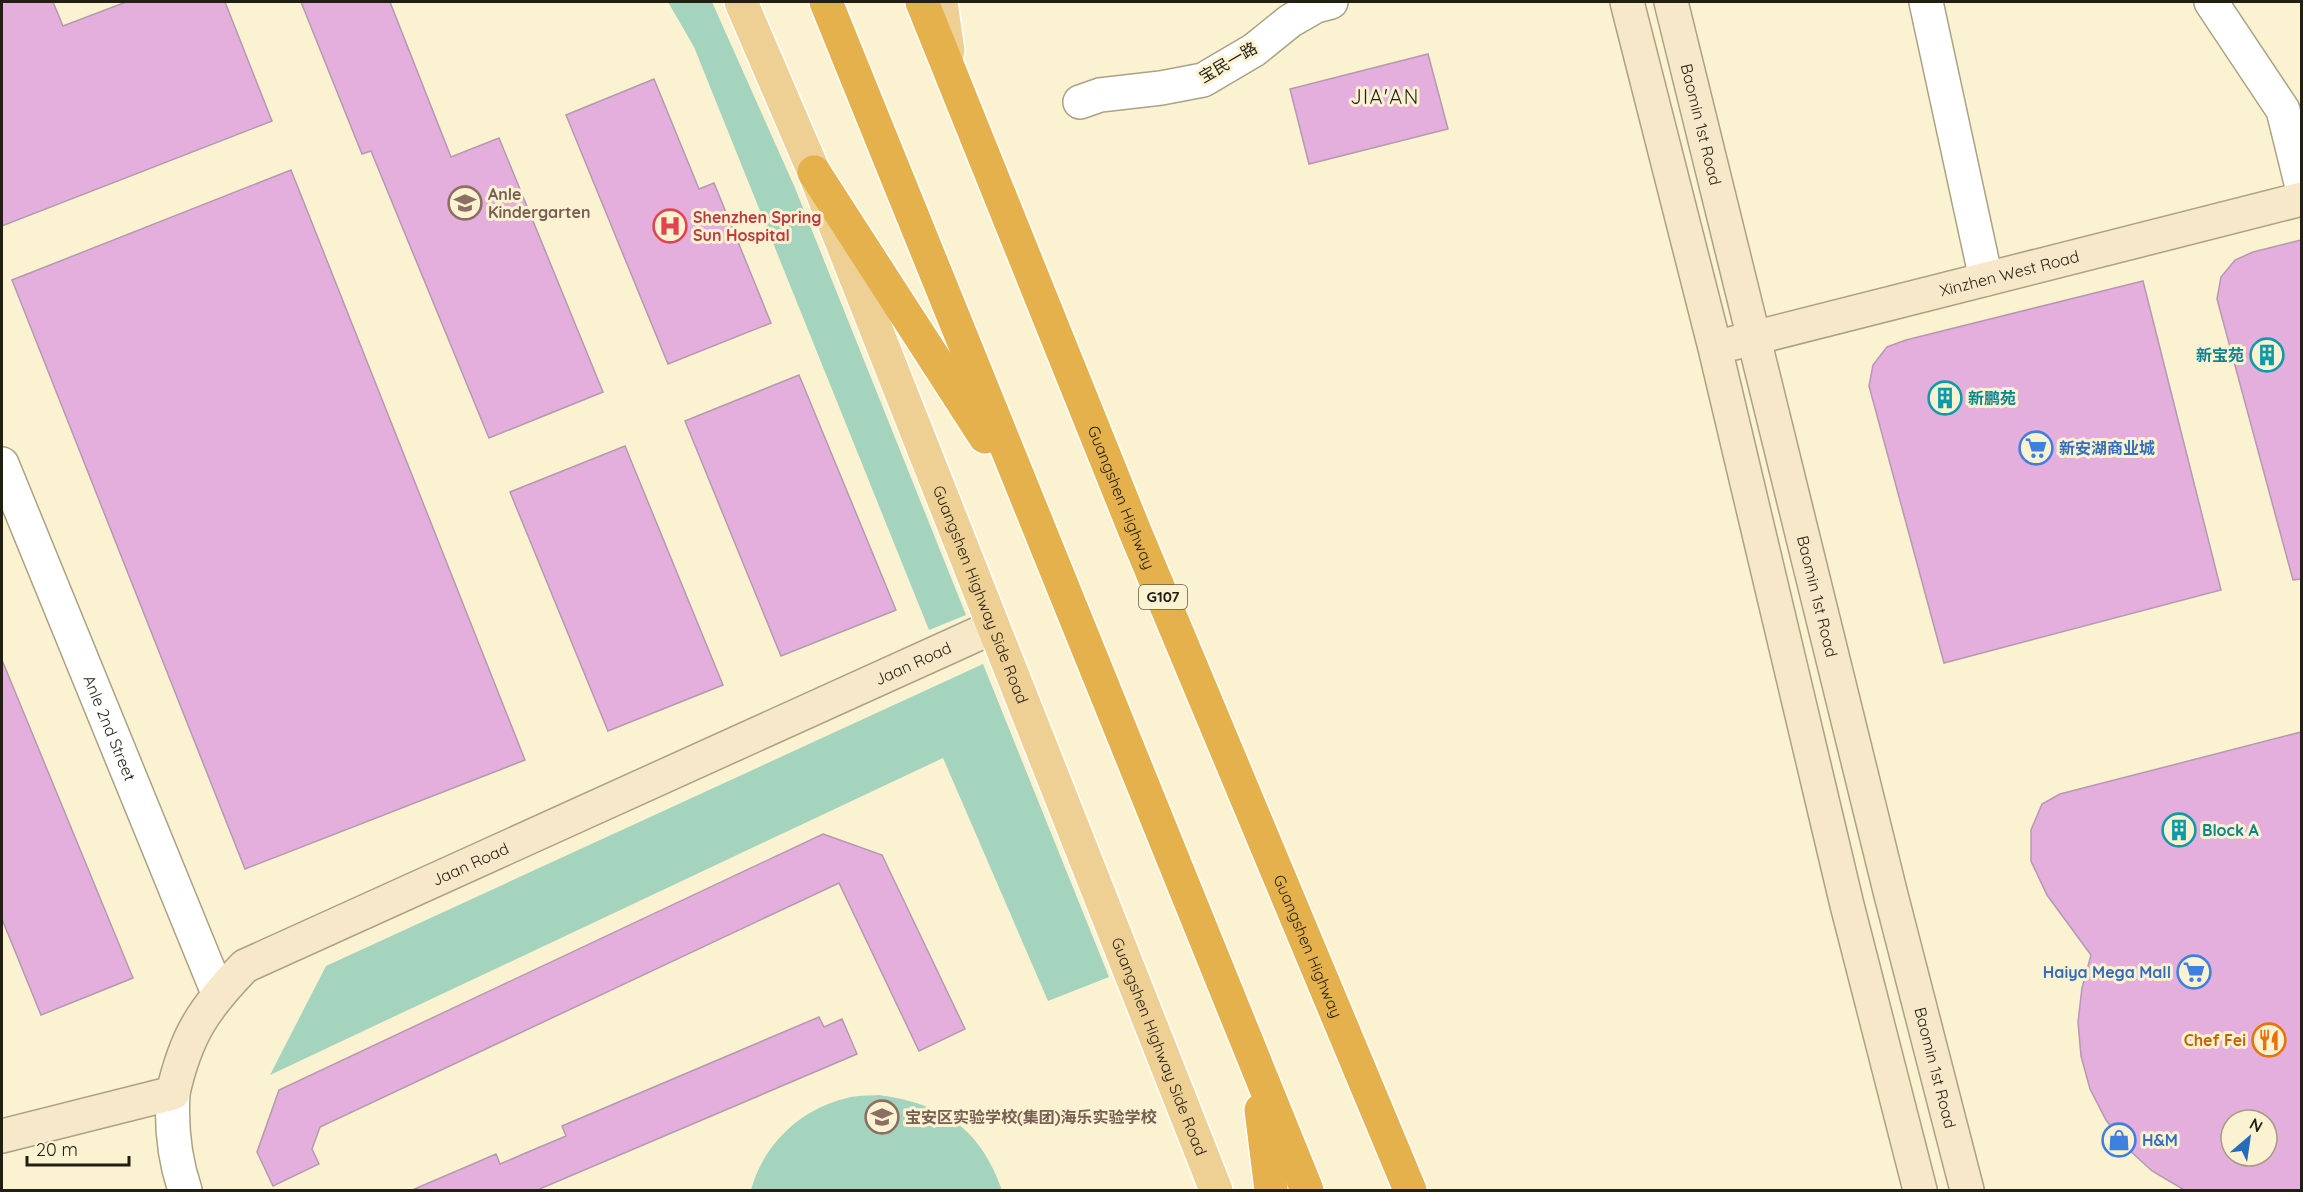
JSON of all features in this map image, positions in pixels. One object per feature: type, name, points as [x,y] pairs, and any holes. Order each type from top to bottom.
[{"type":"highway","points":[[826,2],[1307,1191]]},
{"type":"highway","name":"Guangshen Highway","points":[[922,2],[1134,529],[1410,1191]]},
{"type":"highway","points":[[814,172],[1026,501]]},
{"type":"highway","points":[[1255,1066],[1271,1191]]},
{"type":"main road","name":"Guangshen Highway Side Road","points":[[741,2],[814,172],[1216,1191]]},
{"type":"main road","points":[[941,2],[952,76]]},
{"type":"main road","points":[[1627,2],[1715,348],[1845,894],[1920,1191]]},
{"type":"main road","name":"Baomin 1st Road","points":[[1671,2],[1891,895],[1967,1191]]},
{"type":"main road","name":"Xinzhen West Road","points":[[1715,348],[2301,199]]},
{"type":"main road","name":"Jaan Road","points":[[173,1093],[190,1036],[218,993],[245,966],[993,627]]},
{"type":"main road","points":[[2,1136],[173,1093]]},
{"type":"street","name":"宝民一路","points":[[1080,102],[1100,95],[1142,91],[1203,80],[1254,50],[1290,21],[1316,6],[1330,2]]},
{"type":"street","points":[[1926,2],[1986,279]]},
{"type":"street","points":[[2211,2],[2292,103],[2301,187]]},
{"type":"street","name":"Anle 2nd Street","points":[[2,464],[218,993]]},
{"type":"street","points":[[173,1093],[171,1124],[175,1156],[185,1191]]},
{"type":"green space","points":[[668,2],[712,2],[795,188],[966,615],[929,630],[694,47]]},
{"type":"green space","points":[[983,664],[1109,977],[1048,1001],[943,758],[270,1075],[326,966]]},
{"type":"green space","name":"宝安区实验学校(集团)海乐实验学校","points":[[879,1095],[922,1105],[956,1123],[982,1150],[1002,1190],[751,1190],[764,1158],[774,1144],[799,1120],[830,1103],[851,1097]]},
{"type":"building","points":[[2,2],[53,2],[63,26],[126,2],[225,2],[272,121],[2,226]]},
{"type":"building","points":[[301,2],[390,2],[451,157],[499,138],[603,392],[489,438],[371,151],[362,154]]},
{"type":"building","points":[[1428,54],[1448,129],[1309,164],[1290,89]]},
{"type":"building","name":"Shenzhen Spring Sun Hospital","points":[[654,79],[699,189],[714,183],[771,323],[668,364],[566,115]]},
{"type":"building","points":[[291,170],[525,760],[245,869],[12,280]]},
{"type":"building","name":"新宝苑","points":[[2301,240],[2301,579],[2293,580],[2217,299],[2221,277],[2235,260],[2253,252]]},
{"type":"building","name":"新安湖商业城","points":[[2143,281],[2221,590],[1944,663],[1869,386],[1873,365],[1887,347],[1906,340]]},
{"type":"building","points":[[799,375],[896,610],[781,656],[685,421]]},
{"type":"building","points":[[625,446],[723,685],[608,731],[510,492]]},
{"type":"building","points":[[2,660],[133,978],[41,1015],[2,919]]},
{"type":"building","name":"Haiya Mega Mall","points":[[2301,732],[2301,1191],[2186,1191],[2152,1171],[2127,1148],[2106,1120],[2090,1089],[2081,1056],[2078,1022],[2082,988],[2091,955],[2047,895],[2031,861],[2031,830],[2042,804],[2060,794]]},
{"type":"building","points":[[823,834],[882,855],[965,1029],[919,1051],[839,883],[320,1127],[312,1149],[319,1164],[273,1186],[257,1152],[279,1090]]},
{"type":"building","points":[[819,1017],[824,1027],[842,1019],[857,1054],[535,1191],[410,1191],[496,1154],[500,1164],[566,1136],[562,1126]]},
{"type":"place","name":"Anle Kindergarten","points":[[465,203]]},
{"type":"place","name":"Shenzhen Spring Sun Hospital","points":[[670,226]]},
{"type":"place","name":"新宝苑","points":[[2267,355]]},
{"type":"place","name":"新鹏苑","points":[[1945,398]]},
{"type":"place","name":"新安湖商业城","points":[[2036,448]]},
{"type":"place","name":"Block A","points":[[2179,830]]},
{"type":"place","name":"Haiya Mega Mall","points":[[2194,972]]},
{"type":"place","name":"Chef Fei","points":[[2269,1040]]},
{"type":"place","name":"宝安区实验学校(集团)海乐实验学校","points":[[882,1117]]},
{"type":"place","name":"H&M","points":[[2119,1140]]},
{"type":"district","name":"JIA'AN","points":[[1385,97]]}]
